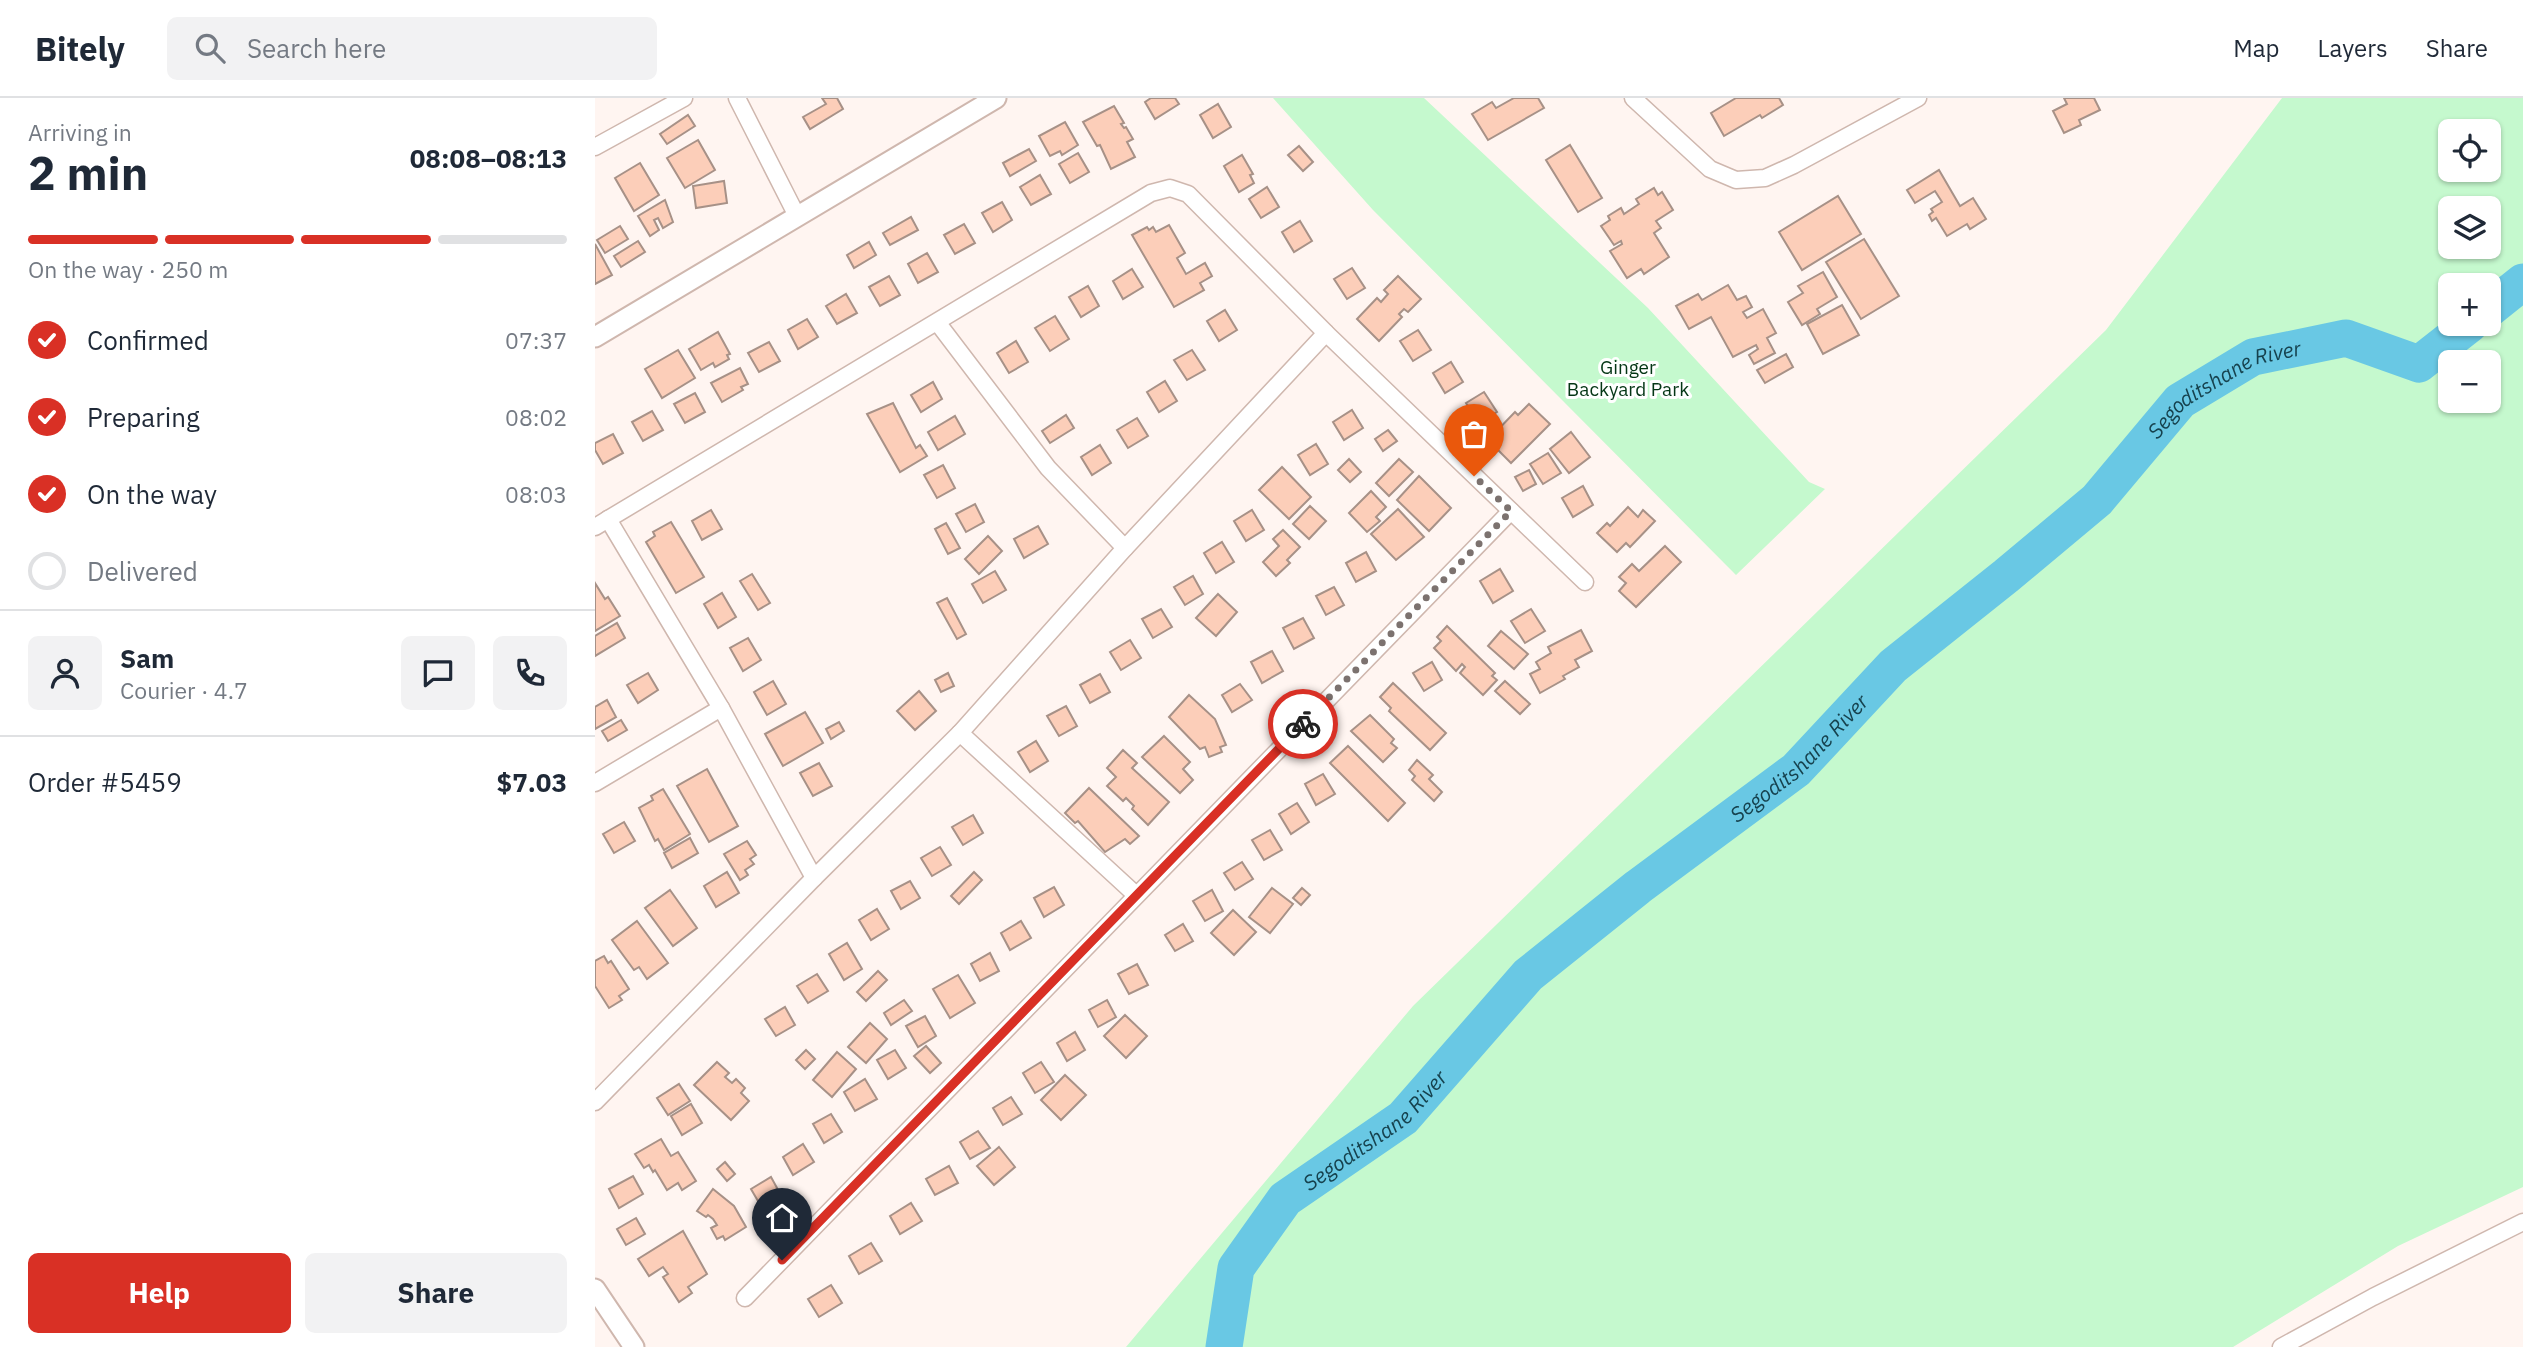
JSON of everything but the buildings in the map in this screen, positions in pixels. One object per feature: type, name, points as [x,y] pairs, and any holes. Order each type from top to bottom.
[{"type":"street","points":[[595,147],[684,98]]},
{"type":"street","points":[[737,98],[797,216]]},
{"type":"street","points":[[595,337],[996,98]]},
{"type":"street","points":[[1633,98],[1710,169],[1736,180],[1765,178],[1794,165],[1918,98]]},
{"type":"street","points":[[814,878],[721,708],[601,523],[1151,193],[1170,188],[1188,194],[1326,333],[1585,582]]},
{"type":"street","points":[[937,322],[1048,468],[1125,548]]},
{"type":"street","points":[[595,1102],[960,733],[1125,548],[1326,333]]},
{"type":"street","points":[[745,1298],[1511,511]]},
{"type":"street","points":[[595,783],[721,708]]},
{"type":"street","points":[[960,733],[1136,895]]},
{"type":"street","points":[[2281,1347],[2373,1297],[2523,1222]]},
{"type":"street","points":[[595,1289],[634,1347]]},
{"type":"green space","name":"Ginger Backyard Park","points":[[1273,98],[1424,98],[1648,308],[1809,482],[1825,489],[1736,575],[1373,210]]},
{"type":"green space","points":[[2282,98],[2523,98],[2523,1187],[2398,1246],[2233,1347],[1126,1347],[1413,1006],[2106,330]]},
{"type":"waterway","name":"Segoditshane River","points":[[2501,299],[2523,282]]},
{"type":"waterway","name":"Segoditshane River","points":[[1224,1347],[1236,1268],[1285,1199],[1403,1118],[1528,975],[1638,887],[1796,770],[1893,666],[2097,500],[2180,401],[2253,357],[2346,338],[2419,364],[2455,336]]},
{"type":"way so far","points":[[1303,724],[1511,511],[1474,476]]},
{"type":"route","points":[[782,1260],[1303,724]]}]
